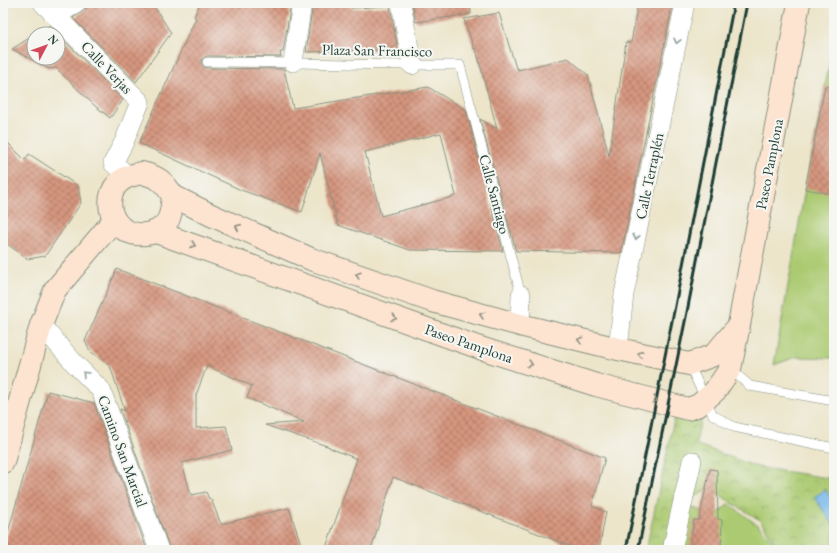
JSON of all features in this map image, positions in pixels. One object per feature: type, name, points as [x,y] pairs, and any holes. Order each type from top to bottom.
[{"type":"main road","name":"Paseo Pamplona","points":[[156,232],[480,348],[589,382],[688,409],[699,405],[715,391],[722,362],[739,325],[799,3]]},
{"type":"main road","points":[[120,170],[153,176],[161,181],[173,196],[170,216],[165,225],[156,232],[141,236],[131,234],[121,228],[114,220],[110,208],[113,192],[119,183],[120,170]]},
{"type":"main road","name":"Paseo Pamplona","points":[[173,196],[211,215],[311,259],[432,301],[520,325],[618,349],[689,364]]},
{"type":"main road","points":[[3,462],[41,325],[55,290],[114,220]]},
{"type":"main road","points":[[689,364],[722,362]]},
{"type":"street","name":"Calle Verjas","points":[[43,3],[140,102],[124,142],[120,170]]},
{"type":"street","points":[[57,16],[76,3]]},
{"type":"street","points":[[293,62],[302,3]]},
{"type":"street","points":[[401,3],[412,65]]},
{"type":"street","name":"Calle Terraplén","points":[[618,349],[624,294],[685,3]]},
{"type":"street","name":"Calle Santiago","points":[[520,325],[521,295]]},
{"type":"street","name":"Camino San Marcial","points":[[41,325],[75,364],[101,390],[159,550]]},
{"type":"street","points":[[672,550],[692,461]]},
{"type":"lane","name":"Plaza San Francisco","points":[[207,62],[460,65]]},
{"type":"lane","name":"Calle Santiago","points":[[460,65],[521,295]]},
{"type":"lane","points":[[722,362],[750,386],[834,401]]},
{"type":"lane","points":[[689,364],[713,415],[734,427],[834,448]]},
{"type":"green space","points":[[834,40],[834,358],[796,357],[774,365],[805,189]]},
{"type":"green space","points":[[675,415],[702,416],[696,443],[698,445],[757,467],[834,479],[834,550],[780,550],[760,520],[730,502],[711,488],[682,504],[676,550],[646,550]]},
{"type":"green space","points":[[729,504],[759,526],[780,550],[681,550],[687,506],[715,515]]},
{"type":"water","points":[[825,490],[834,502],[834,526],[814,497]]},
{"type":"building","points":[[87,3],[152,3],[171,33],[136,82],[73,18],[86,8]]},
{"type":"building","points":[[200,3],[291,3],[283,52],[280,52],[281,57],[207,56],[202,59],[201,62],[204,67],[207,68],[284,69],[293,108],[428,87],[466,110],[503,251],[410,250],[338,225],[320,153],[302,212],[241,190],[139,143],[196,18],[194,17]],"holes":[[[441,133],[456,196],[381,216],[365,152]]]},
{"type":"building","points":[[313,3],[351,3],[351,8],[390,6],[397,45],[387,50],[306,52]]},
{"type":"building","points":[[412,3],[470,3],[471,14],[416,22]]},
{"type":"building","points":[[638,3],[673,3],[621,253],[516,251],[480,119],[497,129],[476,49],[474,49],[464,19],[499,13],[516,68],[518,68],[518,70],[568,58],[588,75],[609,156],[626,42],[631,43]]},
{"type":"building","points":[[26,40],[26,57],[12,49]]},
{"type":"building","points":[[66,42],[123,100],[110,118],[94,105],[56,68],[49,69],[43,66],[66,66]]},
{"type":"building","points":[[825,86],[834,87],[834,194],[805,189]]},
{"type":"building","points":[[3,138],[25,160],[29,154],[78,186],[81,203],[45,256],[28,259],[3,241]]},
{"type":"building","points":[[117,269],[605,458],[592,506],[606,512],[599,550],[580,550],[393,477],[371,550],[325,550],[357,459],[330,447],[265,425],[304,422],[247,398],[252,386],[207,366],[196,395],[196,428],[226,426],[232,450],[182,463],[191,495],[206,492],[209,499],[211,499],[221,524],[289,508],[301,544],[271,550],[170,550],[120,409],[125,411],[110,366],[90,351],[85,341]]},
{"type":"building","points":[[48,391],[94,403],[147,550],[3,550]]},
{"type":"building","points":[[710,469],[717,470],[718,519],[722,520],[721,550],[689,550],[694,520],[699,520]]},
{"type":"railway","points":[[626,550],[734,3]]},
{"type":"railway","points":[[638,550],[687,312],[747,3]]}]
